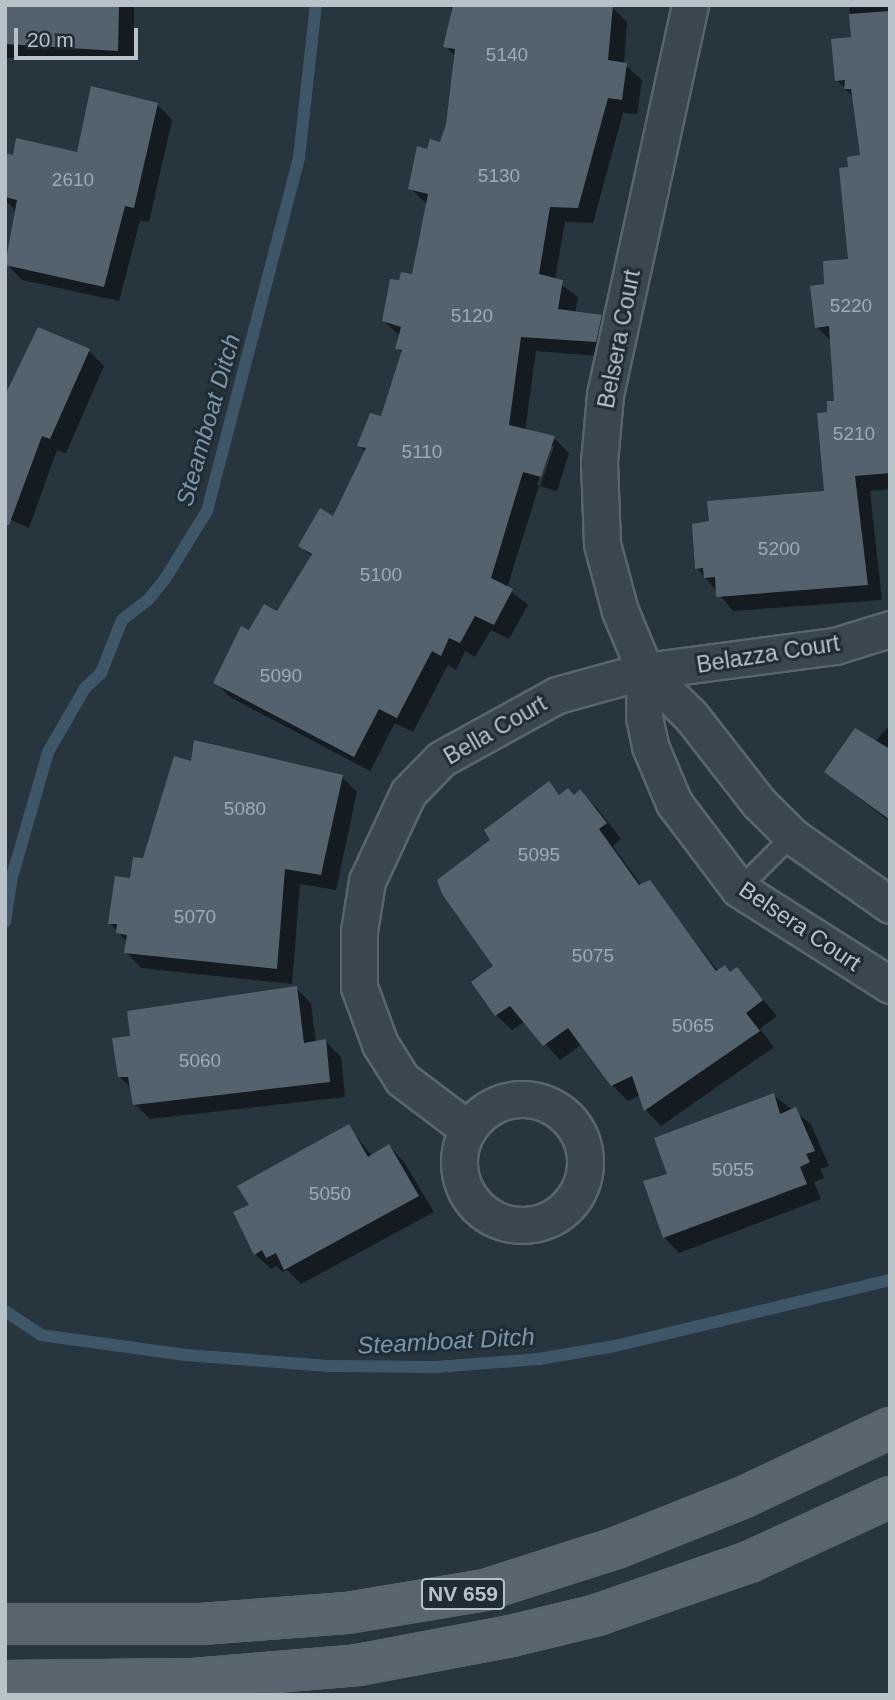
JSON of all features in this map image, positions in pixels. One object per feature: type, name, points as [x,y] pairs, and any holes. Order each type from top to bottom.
[{"type":"main road","name":"NV 659","points":[[5,1624],[201,1624],[347,1613],[485,1590],[616,1548],[718,1507],[890,1428]]},
{"type":"main road","name":"NV 659","points":[[5,1681],[193,1679],[358,1665],[511,1636],[597,1615],[736,1567],[890,1497]]},
{"type":"street","name":"Belsera Court","points":[[690,5],[606,395],[599,462],[602,544],[620,611],[645,671],[691,716],[760,803],[792,836],[890,905]]},
{"type":"street","name":"Belazza Court","points":[[645,671],[811,650],[890,629]]},
{"type":"street","name":"Belsera Court","points":[[645,671],[644,717],[650,746],[674,803],[739,888],[890,985]]},
{"type":"street","name":"Bella Court","points":[[468,1129],[402,1079],[380,1044],[359,987],[359,931],[367,881],[408,793],[441,759],[557,695],[645,671]]},
{"type":"lane","points":[[739,888],[792,836]]},
{"type":"building","points":[[5,5],[119,5],[118,51],[5,44]]},
{"type":"building","points":[[453,5],[613,5],[608,60],[627,63],[622,100],[608,98],[578,208],[550,207],[539,274],[563,280],[558,309],[602,315],[596,342],[521,337],[509,425],[555,436],[541,477],[523,472],[491,578],[513,589],[494,625],[475,616],[460,643],[449,638],[441,656],[432,651],[397,718],[379,709],[354,757],[213,683],[241,626],[249,630],[264,604],[277,611],[312,554],[298,546],[320,508],[333,516],[366,448],[357,446],[370,413],[381,416],[402,350],[395,349],[401,327],[382,321],[390,279],[399,280],[401,272],[412,274],[428,194],[408,189],[417,146],[427,149],[430,139],[440,142],[446,124],[455,49],[443,47]]},
{"type":"building","points":[[890,11],[890,473],[855,476],[868,585],[716,597],[715,577],[704,578],[703,568],[695,569],[692,524],[709,521],[707,501],[824,491],[817,413],[827,412],[827,401],[834,401],[829,326],[815,328],[810,286],[824,284],[823,261],[848,259],[839,168],[848,167],[847,157],[860,155],[851,89],[844,89],[845,80],[835,81],[831,39],[851,37],[849,14]]},
{"type":"building","points":[[91,86],[158,103],[134,208],[125,206],[104,287],[5,265],[17,200],[5,197],[5,153],[13,155],[16,138],[77,152]]},
{"type":"building","points":[[38,327],[90,349],[50,439],[42,436],[9,525],[5,525],[5,395]]},
{"type":"building","points":[[855,728],[890,749],[890,820],[824,772]]},
{"type":"building","points":[[194,740],[343,775],[321,875],[285,869],[277,969],[124,953],[127,935],[116,933],[117,924],[108,924],[115,876],[130,878],[133,857],[143,858],[174,756],[191,761]]},
{"type":"building","points":[[549,781],[559,795],[568,788],[574,795],[580,789],[607,823],[599,829],[639,885],[650,880],[716,971],[725,965],[730,972],[737,967],[763,1000],[746,1013],[760,1031],[644,1111],[632,1076],[611,1086],[568,1028],[543,1046],[510,1006],[495,1016],[471,982],[493,966],[442,894],[437,880],[490,840],[484,830]]},
{"type":"building","points":[[297,986],[304,1043],[326,1039],[330,1082],[133,1105],[128,1077],[118,1077],[112,1038],[130,1036],[127,1011]]},
{"type":"building","points":[[774,1093],[780,1114],[796,1107],[815,1151],[806,1154],[810,1162],[800,1167],[807,1184],[663,1238],[643,1181],[667,1174],[654,1138]]},
{"type":"building","points":[[349,1124],[368,1157],[389,1144],[419,1196],[284,1270],[276,1253],[266,1258],[262,1250],[254,1255],[233,1212],[249,1205],[237,1186]]},
{"type":"waterway","name":"Steamboat Ditch","points":[[5,922],[12,877],[48,752],[85,688],[101,673],[122,620],[148,600],[165,579],[207,511],[299,158],[316,5]]},
{"type":"waterway","name":"Steamboat Ditch","points":[[5,1311],[41,1335],[186,1355],[329,1366],[436,1367],[539,1359],[615,1346],[890,1280]]}]
